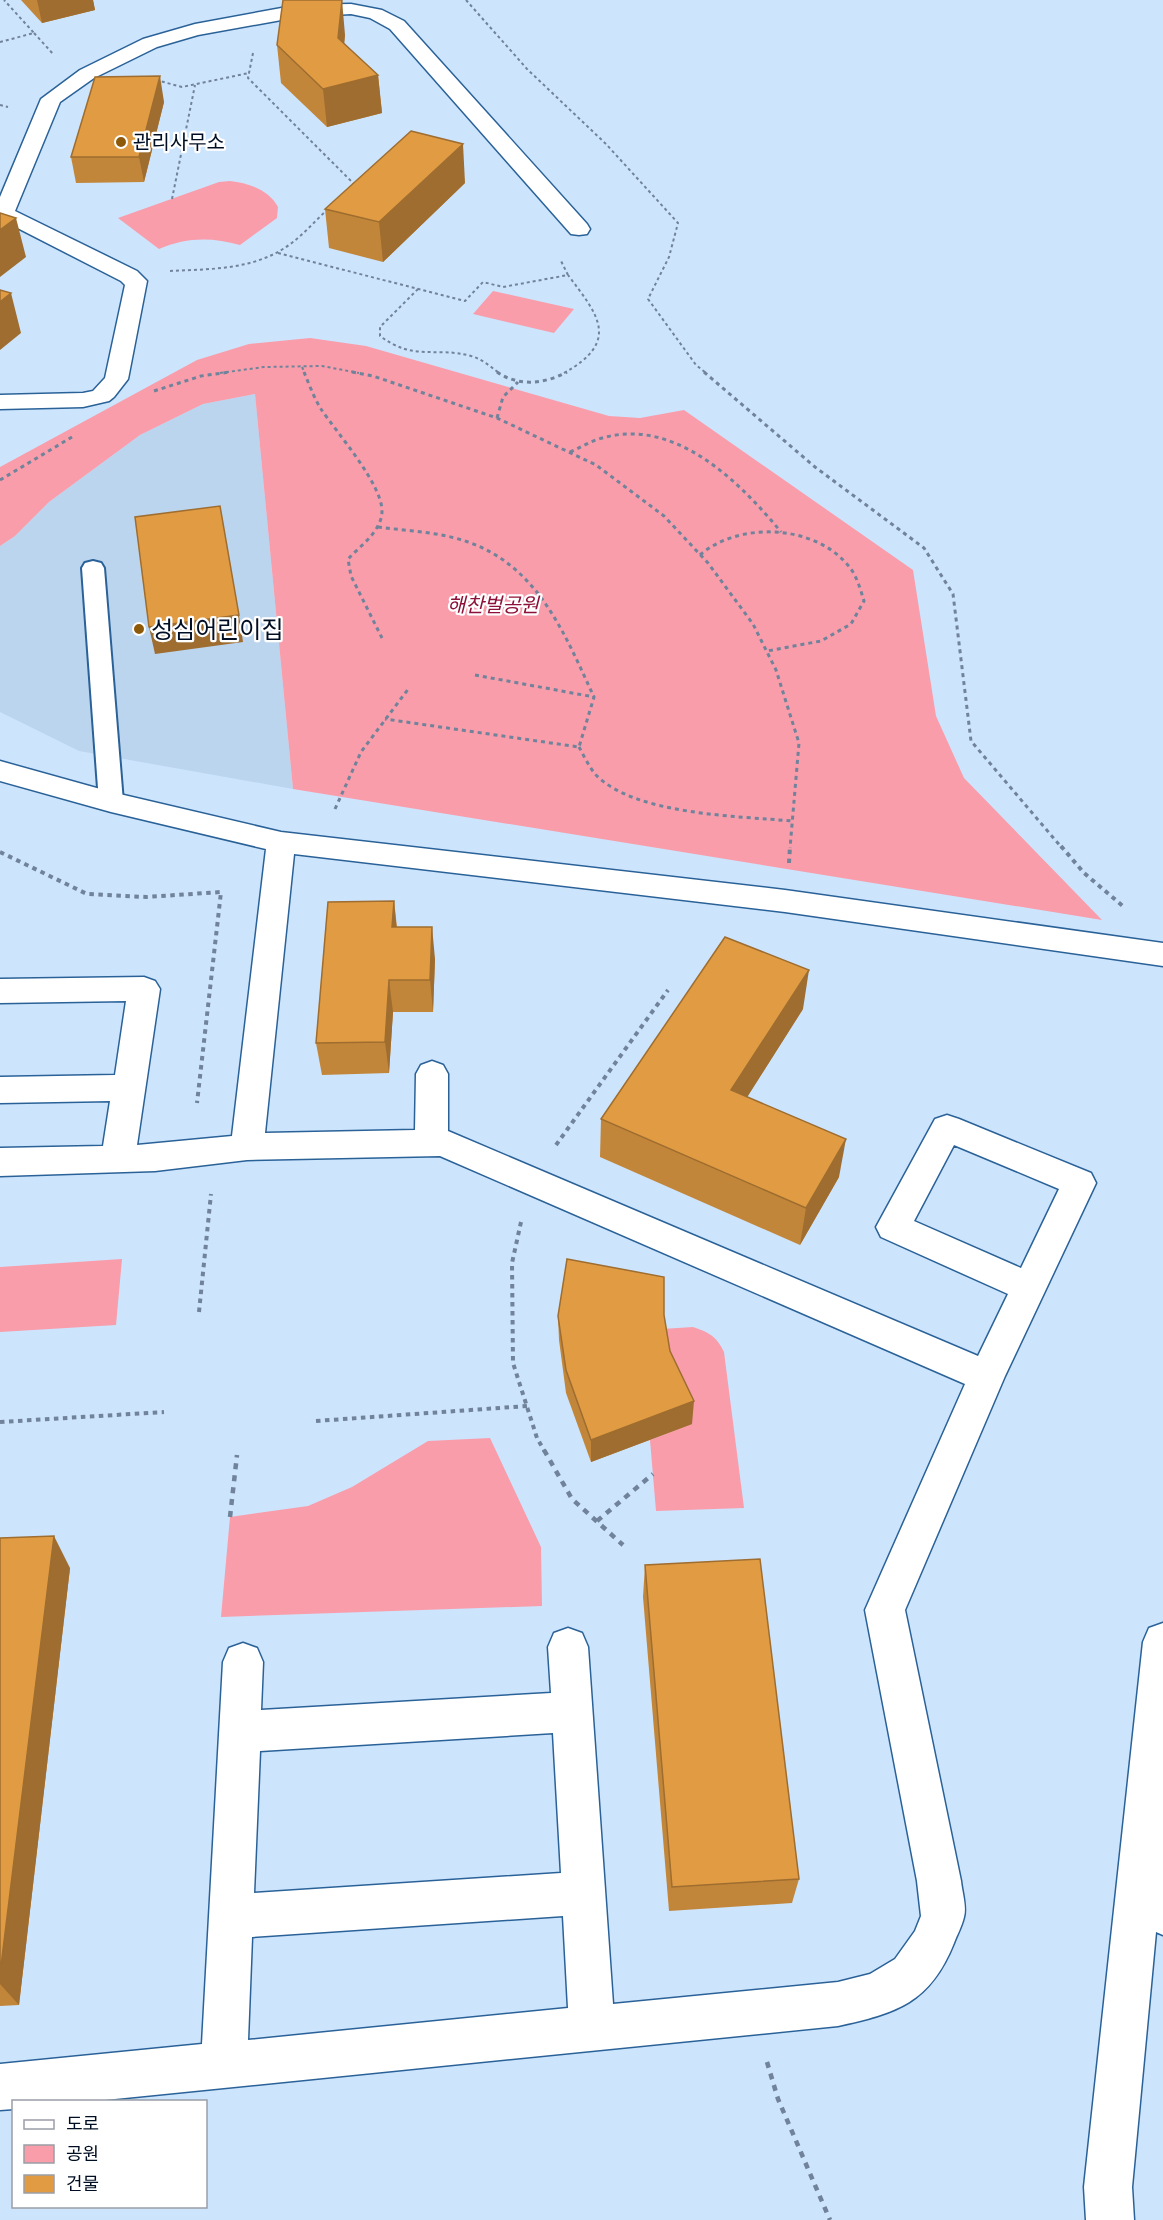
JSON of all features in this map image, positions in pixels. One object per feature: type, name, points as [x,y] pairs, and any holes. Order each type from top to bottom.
[{"type":"street","points":[[0,402],[83,400],[100,396],[116,379],[136,285],[133,278],[2,213],[51,99],[87,74],[150,43],[195,30],[298,11],[351,9],[376,14],[397,25],[579,229]]},
{"type":"street","points":[[195,30],[198,10]]},
{"type":"street","points":[[0,771],[111,802],[281,842],[785,901],[1163,955]]},
{"type":"street","points":[[231,1150],[281,842]]},
{"type":"street","points":[[0,991],[144,989],[118,1159]]},
{"type":"street","points":[[431,1143],[432,1074]]},
{"type":"street","points":[[0,1090],[129,1088]]},
{"type":"street","points":[[0,2087],[838,2004],[878,1995],[911,1975],[931,1946],[943,1916],[939,1881],[885,1610],[987,1376],[1079,1183],[947,1128],[893,1227],[1029,1287]]},
{"type":"street","points":[[0,1162],[118,1159],[231,1150],[443,1143],[987,1376]]},
{"type":"street","points":[[1110,2220],[1108,2187],[1163,1642]]},
{"type":"street","points":[[568,1647],[592,2028]]},
{"type":"street","points":[[224,2064],[243,1662]]},
{"type":"street","points":[[239,1732],[572,1713]]},
{"type":"street","points":[[1147,1803],[1163,1913]]},
{"type":"street","points":[[231,1916],[585,1893]]},
{"type":"lane","points":[[93,568],[111,802]]},
{"type":"path","points":[[0,42],[34,33],[4,0]]},
{"type":"path","points":[[466,0],[527,69],[606,144],[678,223],[669,257],[648,299],[696,364],[815,467],[924,548],[953,594],[971,741],[1084,873],[1128,910]]},
{"type":"path","points":[[260,17],[248,78],[356,183],[347,191]]},
{"type":"path","points":[[102,66],[182,87],[249,73]]},
{"type":"path","points":[[172,199],[195,85]]},
{"type":"path","points":[[121,272],[208,269],[246,264],[287,247],[330,207]]},
{"type":"path","points":[[418,289],[380,327],[380,336],[390,345],[407,352],[472,356],[505,377],[519,382],[550,379],[572,371],[588,355],[598,336],[599,319],[559,261],[579,229]]},
{"type":"path","points":[[277,252],[465,301],[483,282],[503,287],[568,275]]},
{"type":"path","points":[[153,391],[201,376],[264,367],[322,366],[373,376],[497,418],[570,452],[596,465],[664,516],[700,555],[753,624],[776,670],[799,743],[785,901]]},
{"type":"path","points":[[302,367],[320,408],[338,432],[378,496],[382,510],[378,527],[348,559],[351,576],[382,638]]},
{"type":"path","points":[[497,418],[497,407],[504,392],[519,382]]},
{"type":"path","points":[[0,480],[82,431]]},
{"type":"path","points":[[570,452],[587,441],[611,434],[642,434],[675,442],[704,459],[739,485],[768,515],[781,533]]},
{"type":"path","points":[[378,527],[467,542],[494,552],[529,578],[545,599],[594,697],[579,747],[595,774],[615,790],[641,800],[702,813],[792,821]]},
{"type":"path","points":[[700,555],[718,541],[753,532],[781,533],[813,542],[841,557],[857,578],[864,601],[850,624],[821,641],[767,651]]},
{"type":"path","points":[[475,675],[594,697]]},
{"type":"path","points":[[319,847],[361,752],[409,688]]},
{"type":"path","points":[[385,719],[579,747]]},
{"type":"path","points":[[0,852],[87,894],[146,897],[221,892],[197,1103]]},
{"type":"path","points":[[623,1545],[572,1499],[537,1438],[513,1363],[512,1263],[531,1180],[668,990]]},
{"type":"path","points":[[199,1312],[231,1150]]},
{"type":"path","points":[[316,1421],[526,1406]]},
{"type":"path","points":[[0,1422],[165,1412]]},
{"type":"path","points":[[230,1517],[237,1455]]},
{"type":"path","points":[[597,1521],[653,1474]]},
{"type":"path","points":[[753,2012],[778,2099],[830,2220]]},
{"type":"shaded area","name":"성심어린이집","points":[[255,394],[293,789],[79,751],[0,712],[0,546],[15,536],[49,502],[140,435],[203,404]]},
{"type":"green space","points":[[230,181],[258,188],[278,207],[277,218],[240,245],[219,241],[189,240],[159,249],[118,218],[219,182]]},
{"type":"green space","points":[[493,291],[574,309],[554,333],[473,314]]},
{"type":"green space","name":"해찬벌공원","points":[[310,338],[366,346],[609,416],[640,418],[684,410],[913,570],[936,716],[964,778],[1102,920],[293,789],[255,394],[203,404],[140,435],[49,502],[15,536],[0,546],[0,467],[197,360],[249,344]]},
{"type":"green space","points":[[122,1259],[116,1325],[0,1332],[0,1267]]},
{"type":"green space","points":[[693,1327],[712,1336],[724,1352],[744,1508],[656,1511],[650,1440],[691,1424],[662,1329]]},
{"type":"green space","points":[[490,1438],[541,1547],[542,1606],[221,1617],[230,1517],[308,1506],[352,1487],[428,1441]]},
{"type":"building","points":[[283,0],[342,0],[338,38],[378,75],[323,89],[277,45]]},
{"type":"building","points":[[160,76],[139,157],[71,157],[95,77]]},
{"type":"building","points":[[411,131],[463,144],[379,222],[325,209]]},
{"type":"building","points":[[0,213],[16,218],[0,230]]},
{"type":"building","points":[[0,290],[11,293],[0,302]]},
{"type":"building","points":[[220,506],[239,615],[149,627],[135,517]]},
{"type":"building","points":[[394,901],[392,927],[432,927],[430,980],[389,980],[385,1042],[316,1043],[328,902]]},
{"type":"building","points":[[725,937],[809,970],[731,1090],[846,1139],[806,1208],[601,1119]]},
{"type":"building","points":[[567,1259],[664,1277],[664,1315],[670,1351],[694,1401],[591,1440],[566,1370],[558,1316]]},
{"type":"building","points":[[54,1536],[0,1974],[0,1538]]},
{"type":"building","points":[[760,1559],[799,1879],[672,1887],[645,1565]]},
{"type":"place","name":"관리사무소","points":[[121,142]]},
{"type":"place","name":"성심어린이집","points":[[139,629]]}]
